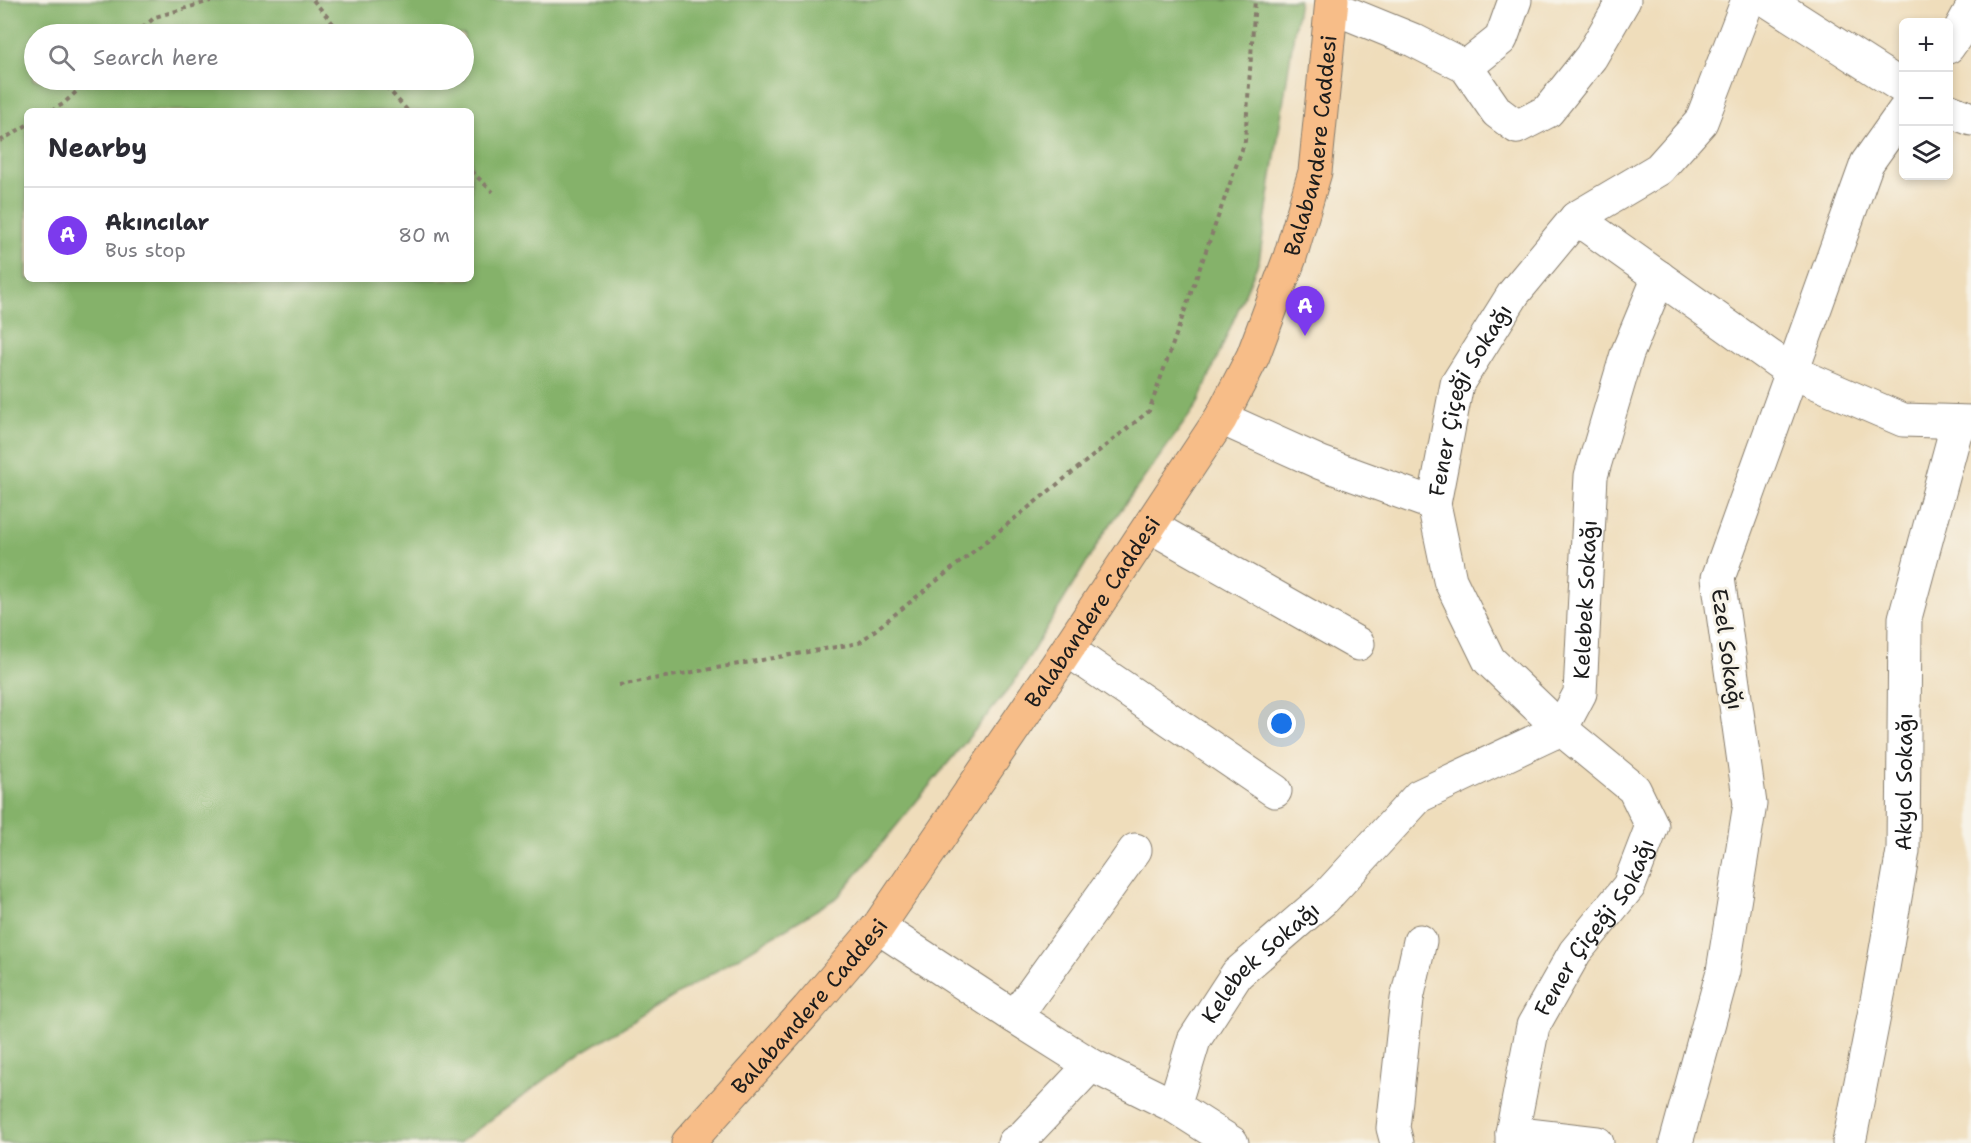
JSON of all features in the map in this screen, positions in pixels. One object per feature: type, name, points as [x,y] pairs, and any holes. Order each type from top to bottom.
[{"type":"main road","name":"Balabandere Caddesi","points":[[688,1143],[878,927],[959,812],[1221,418],[1253,356],[1290,257],[1315,172],[1332,3]]},
{"type":"street","points":[[1466,67],[1501,39],[1515,0]]},
{"type":"street","points":[[1332,3],[1466,67],[1497,112],[1517,127],[1548,111],[1591,57],[1624,0]]},
{"type":"street","name":"Fener Çiçeği Sokağı","points":[[1512,1138],[1533,1026],[1575,952],[1629,886],[1652,826],[1634,789],[1561,729],[1489,660],[1450,580],[1434,504],[1457,384],[1514,294],[1576,218],[1659,169],[1701,122],[1748,0]]},
{"type":"street","points":[[1767,0],[1899,85]]},
{"type":"street","points":[[1953,40],[1971,10]]},
{"type":"street","points":[[1953,112],[1971,119]]},
{"type":"street","name":"Ezel Sokağı","points":[[1676,1143],[1723,971],[1749,804],[1718,578],[1867,163],[1899,118]]},
{"type":"street","points":[[1576,218],[1792,372],[1903,420],[1965,422]]},
{"type":"street","name":"Kelebek Sokağı","points":[[1174,1106],[1194,1040],[1237,974],[1325,898],[1419,795],[1561,729],[1580,693],[1591,476],[1627,354],[1659,277]]},
{"type":"street","points":[[1221,418],[1321,463],[1434,504]]},
{"type":"street","name":"Akyol Sokağı","points":[[1849,1143],[1903,851],[1905,618],[1965,422]]},
{"type":"street","points":[[1150,526],[1358,644]]},
{"type":"street","points":[[1068,650],[1275,791]]},
{"type":"street","points":[[1015,1017],[1136,850]]},
{"type":"street","points":[[878,927],[1090,1065],[1174,1106],[1232,1143]]},
{"type":"street","points":[[1397,1143],[1393,1128],[1405,1011],[1420,941]]},
{"type":"street","points":[[1014,1143],[1090,1065]]},
{"type":"street","points":[[1512,1138],[1597,1143]]},
{"type":"path","points":[[147,24],[155,16],[214,0]]},
{"type":"path","points":[[313,0],[333,24]]},
{"type":"path","points":[[619,685],[859,643],[1149,411],[1245,141],[1255,0]]},
{"type":"path","points":[[56,108],[78,90]]},
{"type":"path","points":[[389,90],[405,108]]},
{"type":"path","points":[[0,141],[24,127]]},
{"type":"path","points":[[474,174],[493,192]]},
{"type":"green space","points":[[0,0],[1299,0],[1259,261],[1197,405],[1105,532],[1012,685],[838,897],[584,1051],[459,1143],[0,1143]]},
{"type":"place","name":"Akıncılar","points":[[1305,336]]}]
